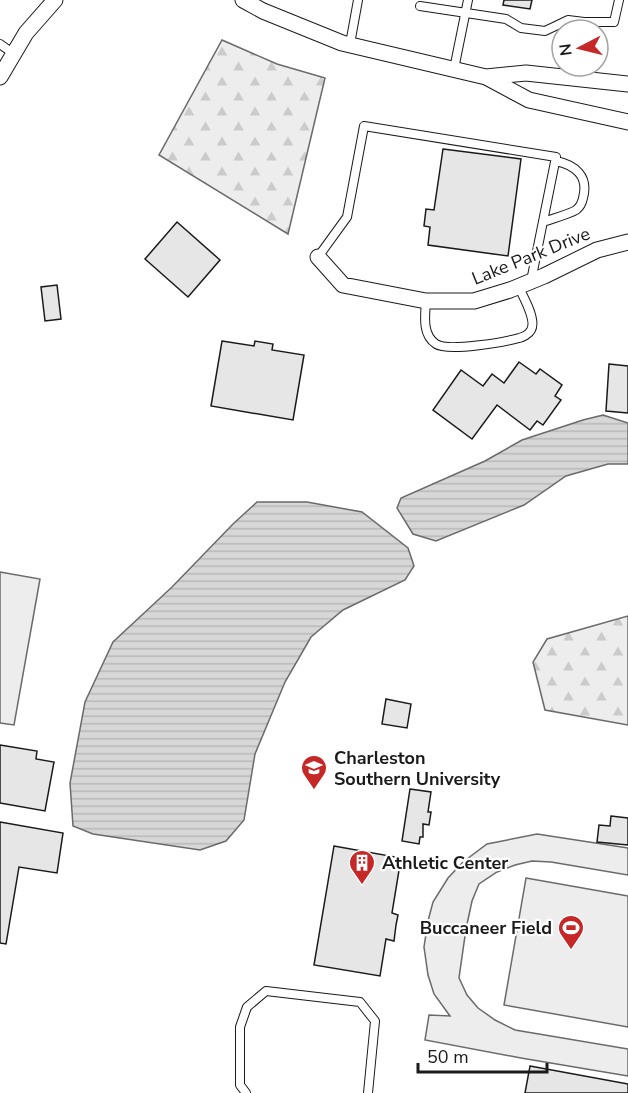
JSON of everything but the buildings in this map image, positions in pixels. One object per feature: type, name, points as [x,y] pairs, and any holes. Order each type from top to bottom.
[{"type":"street","points":[[0,77],[26,33],[55,0]]},
{"type":"street","points":[[243,0],[342,43],[486,77],[529,100],[628,122]]},
{"type":"street","points":[[486,77],[526,72],[550,72]]},
{"type":"street","points":[[605,78],[628,84]]},
{"type":"street","name":"Lake Park Drive","points":[[318,257],[343,285],[426,301],[474,301],[525,284],[597,250],[628,242]]},
{"type":"lane","points":[[350,45],[358,0]]},
{"type":"lane","points":[[454,69],[468,0]]},
{"type":"lane","points":[[610,23],[614,22],[619,0]]},
{"type":"lane","points":[[420,6],[506,19],[521,28],[545,31],[550,29]]},
{"type":"lane","points":[[0,44],[14,54]]},
{"type":"lane","points":[[318,257],[347,217],[364,126],[556,157],[543,222],[525,284],[525,299],[531,316],[530,331],[522,338],[465,347],[444,347],[435,344],[427,334],[426,301]]},
{"type":"lane","points":[[543,222],[576,209],[582,204],[586,189],[584,179],[576,170],[568,164],[555,161]]},
{"type":"lane","points":[[246,1093],[240,1085],[240,1027],[247,1007],[266,991],[360,1002],[375,1021],[368,1093]]},
{"type":"shaded area","points":[[603,415],[628,423],[628,464],[608,464],[566,476],[524,505],[436,541],[413,534],[397,508],[401,498],[485,461],[522,440]]},
{"type":"shaded area","points":[[257,502],[307,502],[362,512],[408,548],[414,566],[405,580],[343,610],[311,637],[285,682],[255,754],[244,820],[226,841],[200,850],[93,834],[73,826],[70,783],[85,702],[113,642]]},
{"type":"shaded area","points":[[0,572],[40,579],[14,725],[0,723]]},
{"type":"shaded area","points":[[537,834],[628,848],[628,875],[532,861],[497,872],[479,884],[472,901],[459,978],[467,995],[478,1008],[515,1030],[628,1049],[628,1076],[425,1040],[429,1015],[450,1016],[434,994],[428,975],[424,947],[433,902],[448,878],[463,862],[487,844]]},
{"type":"shaded area","name":"Buccaneer Field","points":[[526,878],[628,896],[628,1027],[504,1005]]},
{"type":"green space","points":[[222,40],[277,64],[325,78],[288,234],[159,155]]},
{"type":"green space","points":[[628,616],[628,725],[545,710],[533,662],[547,639]]},
{"type":"place","name":"Charleston Southern University","points":[[314,791]]},
{"type":"place","name":"Athletic Center","points":[[362,886]]},
{"type":"place","name":"Buccaneer Field","points":[[571,951]]}]
